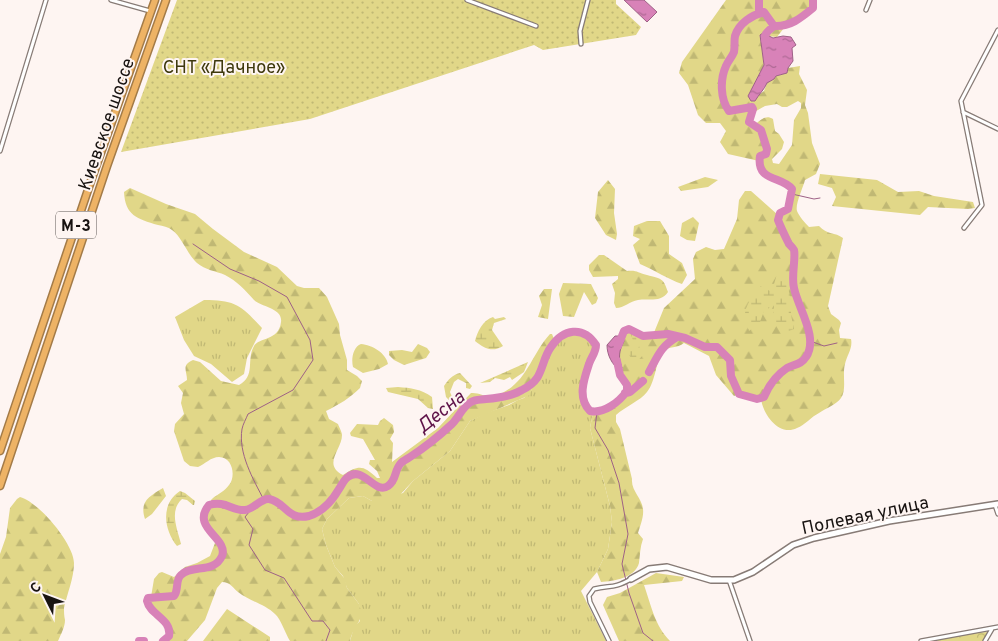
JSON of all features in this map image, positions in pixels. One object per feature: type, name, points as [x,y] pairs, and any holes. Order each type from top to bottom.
[{"type":"highway","name":"Киевское шоссе","points":[[0,451],[92,178],[155,0]]},
{"type":"highway","name":"Киевское шоссе","points":[[0,486],[107,166],[166,0]]},
{"type":"street","points":[[0,151],[46,0]]},
{"type":"street","points":[[111,0],[150,11]]},
{"type":"street","points":[[132,6],[134,0]]},
{"type":"street","points":[[467,0],[536,26]]},
{"type":"street","points":[[581,44],[580,32],[588,0]]},
{"type":"street","points":[[866,10],[870,0]]},
{"type":"street","points":[[964,228],[982,205],[961,101],[998,30]]},
{"type":"street","points":[[963,112],[998,129]]},
{"type":"street","points":[[996,504],[998,514]]},
{"type":"street","name":"Полевая улица","points":[[631,579],[648,569],[667,567],[711,580],[729,580],[753,572],[793,546],[814,538],[888,520],[996,504]]},
{"type":"street","points":[[610,641],[590,602],[589,596],[594,588],[609,588],[631,579]]},
{"type":"street","points":[[729,580],[750,641]]},
{"type":"street","points":[[920,641],[998,627]]},
{"type":"street","points":[[985,641],[992,628]]},
{"type":"green space","name":"СНТ «Дачное»","points":[[177,0],[616,0],[616,4],[641,27],[636,35],[543,50],[534,45],[310,119],[121,152]]},
{"type":"green space","points":[[726,0],[813,0],[813,8],[802,17],[783,26],[784,28],[777,37],[767,36],[765,33],[760,35],[764,65],[748,96],[760,94],[764,91],[767,83],[776,76],[787,73],[788,68],[800,66],[799,74],[807,90],[805,105],[808,113],[812,143],[820,164],[816,174],[805,180],[798,200],[797,211],[809,227],[819,226],[825,231],[843,238],[828,306],[831,314],[841,323],[839,330],[840,338],[851,339],[845,364],[844,390],[841,398],[836,403],[803,425],[790,430],[784,429],[778,427],[769,417],[762,405],[761,399],[739,394],[734,396],[716,375],[709,356],[684,343],[668,348],[661,355],[647,392],[616,415],[616,422],[620,429],[633,487],[643,509],[638,533],[643,539],[637,568],[629,575],[618,580],[601,582],[597,572],[608,549],[612,522],[610,506],[590,428],[593,412],[598,412],[612,405],[627,391],[618,367],[617,358],[621,337],[629,329],[643,336],[653,335],[664,308],[695,279],[693,259],[696,252],[706,247],[715,250],[724,249],[737,219],[739,200],[745,191],[751,191],[778,215],[788,209],[791,203],[788,185],[767,175],[759,161],[728,154],[720,142],[726,131],[720,123],[706,123],[698,115],[688,85],[679,73],[682,62]],"holes":[[[798,101],[801,103],[801,108],[794,120],[792,145],[779,164],[773,163],[772,159],[782,149],[784,142],[775,131],[773,119],[767,117],[753,126],[749,122],[751,114],[765,106],[777,104],[787,107]]]},
{"type":"green space","points":[[820,174],[877,180],[898,192],[919,191],[934,196],[973,202],[975,208],[928,207],[920,215],[832,206],[836,197],[832,188],[818,184]]},
{"type":"green space","points":[[705,177],[718,180],[708,187],[681,191],[678,187]]},
{"type":"green space","points":[[608,180],[615,189],[616,240],[606,235],[595,218],[598,192]]},
{"type":"green space","points":[[130,188],[195,214],[244,252],[277,267],[297,286],[319,288],[327,297],[339,324],[347,360],[347,370],[362,381],[360,388],[352,395],[326,411],[329,419],[338,424],[342,432],[341,441],[333,461],[337,471],[343,475],[353,469],[361,468],[380,478],[377,471],[369,464],[370,460],[375,460],[363,439],[351,436],[350,433],[357,424],[378,425],[384,418],[393,425],[394,432],[390,439],[393,443],[392,462],[438,428],[471,393],[494,396],[505,392],[513,386],[521,378],[543,343],[552,334],[554,339],[544,353],[541,370],[534,379],[530,395],[470,421],[450,451],[413,481],[396,499],[383,503],[372,501],[363,496],[349,498],[327,519],[322,529],[326,545],[335,567],[345,579],[347,588],[359,604],[362,614],[350,641],[290,641],[275,614],[242,595],[229,584],[222,582],[217,588],[205,620],[187,641],[163,641],[169,635],[169,629],[163,620],[150,609],[148,604],[154,579],[162,572],[174,577],[185,567],[210,556],[215,543],[218,541],[205,522],[205,511],[211,504],[211,500],[231,482],[233,473],[230,464],[224,458],[213,458],[198,467],[190,466],[184,461],[174,431],[175,424],[184,414],[181,403],[183,393],[178,386],[187,380],[186,366],[193,360],[200,362],[221,381],[239,385],[244,381],[249,372],[254,346],[277,332],[281,317],[275,311],[254,300],[241,286],[229,277],[197,263],[172,230],[144,221],[134,215],[125,200],[124,192]]},
{"type":"green space","points":[[693,217],[699,223],[695,241],[687,240],[680,236],[682,223]]},
{"type":"green space","points":[[647,221],[660,221],[669,236],[669,254],[682,263],[687,275],[682,284],[640,264],[633,245],[640,239],[633,236],[634,226]]},
{"type":"green space","points":[[599,255],[604,255],[627,271],[636,271],[661,279],[668,292],[662,298],[638,300],[616,308],[612,284],[618,279],[618,276],[593,277],[589,270],[589,265]]},
{"type":"green space","points":[[777,274],[784,274],[791,299],[791,315],[794,329],[784,333],[773,322],[774,305],[764,311],[760,322],[749,331],[745,318],[747,307],[761,286],[770,291]]},
{"type":"green space","points":[[563,283],[591,284],[598,298],[596,303],[592,305],[584,292],[574,317],[563,316],[559,294]]},
{"type":"green space","points":[[544,289],[552,289],[548,319],[538,317],[542,305],[539,296]]},
{"type":"green space","points":[[204,300],[223,301],[237,305],[262,328],[247,358],[244,374],[232,382],[211,364],[194,356],[184,340],[175,317]]},
{"type":"green space","points":[[493,317],[495,319],[504,317],[506,319],[494,323],[492,330],[503,346],[495,349],[485,348],[475,341],[481,327]]},
{"type":"green space","points":[[573,330],[585,334],[596,345],[585,376],[583,397],[584,403],[593,412],[590,428],[610,506],[612,522],[608,549],[597,572],[581,591],[606,641],[350,641],[354,627],[360,621],[359,604],[347,588],[343,576],[335,567],[326,545],[322,529],[327,519],[349,498],[363,496],[372,501],[403,493],[413,481],[450,451],[470,421],[524,398],[531,391],[532,384],[541,370],[551,347],[564,334]]},
{"type":"green space","points":[[630,332],[639,337],[651,337],[640,344],[639,349],[643,352],[636,363],[627,353],[634,343]]},
{"type":"green space","points":[[361,344],[378,350],[387,360],[388,364],[379,369],[363,373],[353,367],[353,354]]},
{"type":"green space","points":[[418,344],[427,348],[430,352],[426,358],[404,365],[389,355],[389,351],[402,350],[412,352]]},
{"type":"green space","points":[[528,362],[524,372],[512,380],[510,377],[504,380],[495,378],[490,382],[480,383]]},
{"type":"green space","points":[[460,373],[472,386],[470,389],[466,388],[466,383],[458,379],[454,382],[450,392],[453,399],[449,400],[446,397],[444,386],[451,378]]},
{"type":"green space","points":[[386,388],[416,389],[428,394],[432,397],[433,409],[428,408],[418,399],[388,392]]},
{"type":"green space","points":[[163,488],[166,496],[152,514],[145,519],[143,508],[145,503]]},
{"type":"green space","points":[[180,491],[195,501],[193,505],[187,500],[182,499],[176,509],[175,520],[181,544],[177,546],[169,532],[166,517],[169,503]]},
{"type":"green space","points":[[20,497],[28,500],[54,525],[68,545],[72,555],[74,569],[64,608],[65,623],[58,641],[0,641],[0,554],[6,537],[10,508]]},
{"type":"green space","points":[[656,573],[684,577],[682,581],[644,585],[657,622],[670,641],[619,641],[603,605],[607,597],[620,593]]},
{"type":"green space","points":[[227,609],[270,637],[270,641],[203,641]]},
{"type":"green space","points":[[988,632],[984,641],[932,641],[971,633]]},
{"type":"water","points":[[624,0],[644,0],[657,12],[647,22]]},
{"type":"water","points":[[763,33],[773,38],[791,37],[796,45],[792,48],[793,61],[787,73],[776,76],[767,83],[755,101],[751,101],[748,96],[764,65],[760,35]]},
{"type":"water","points":[[615,336],[622,336],[624,341],[620,354],[622,368],[620,370],[612,363],[607,349],[607,345]]},
{"type":"waterway","name":"Десна","points":[[759,0],[759,13]]},
{"type":"waterway","name":"Десна","points":[[618,346],[624,331],[629,329],[643,336],[668,334],[685,338],[705,347],[717,347],[730,360],[731,376],[739,394],[757,399],[764,397],[770,385],[779,374],[787,368],[802,362],[806,357],[810,341],[809,332],[794,288],[794,250],[789,244],[778,220],[780,213],[788,209],[792,189],[762,170],[760,156],[766,154],[767,149],[761,130],[749,122],[753,109],[752,107],[729,111],[724,101],[722,83],[724,71],[734,52],[735,36],[743,23],[751,17],[764,12],[774,26],[785,25],[800,18],[813,8],[813,0]]},
{"type":"waterway","name":"Десна","points":[[766,43],[765,35],[774,26]]},
{"type":"waterway","points":[[792,194],[814,199],[820,198]]},
{"type":"waterway","points":[[193,244],[230,269],[259,281],[287,297],[310,340],[313,360],[293,390],[248,414],[242,427],[241,438],[244,456],[264,500]]},
{"type":"waterway","name":"Десна","points":[[163,641],[169,636],[169,630],[164,621],[149,606],[148,598],[174,596],[181,575],[191,570],[214,565],[222,556],[223,550],[204,520],[204,513],[209,505],[220,504],[245,510],[263,500],[269,499],[275,501],[291,514],[302,517],[309,516],[326,506],[345,479],[353,474],[364,477],[378,487],[383,488],[391,484],[401,463],[426,446],[447,428],[463,409],[473,401],[509,395],[532,384],[539,374],[551,347],[561,336],[567,333],[579,332],[585,334],[596,345],[585,376],[583,388],[584,400],[590,411],[606,409],[620,399],[627,391],[627,385],[620,375],[617,361]]},
{"type":"waterway","points":[[649,372],[663,348],[677,337]]},
{"type":"waterway","points":[[810,341],[824,346],[837,343]]},
{"type":"waterway","points":[[625,393],[630,392],[643,381]]},
{"type":"waterway","points":[[597,412],[595,428],[608,450],[619,483],[628,534],[622,564],[629,593],[643,633],[653,641]]},
{"type":"waterway","points":[[253,507],[245,517],[253,529],[249,545],[265,570],[284,578],[312,621],[323,621],[330,630],[326,641]]},
{"type":"waterway","name":"Десна","points":[[139,641],[144,641]]}]
